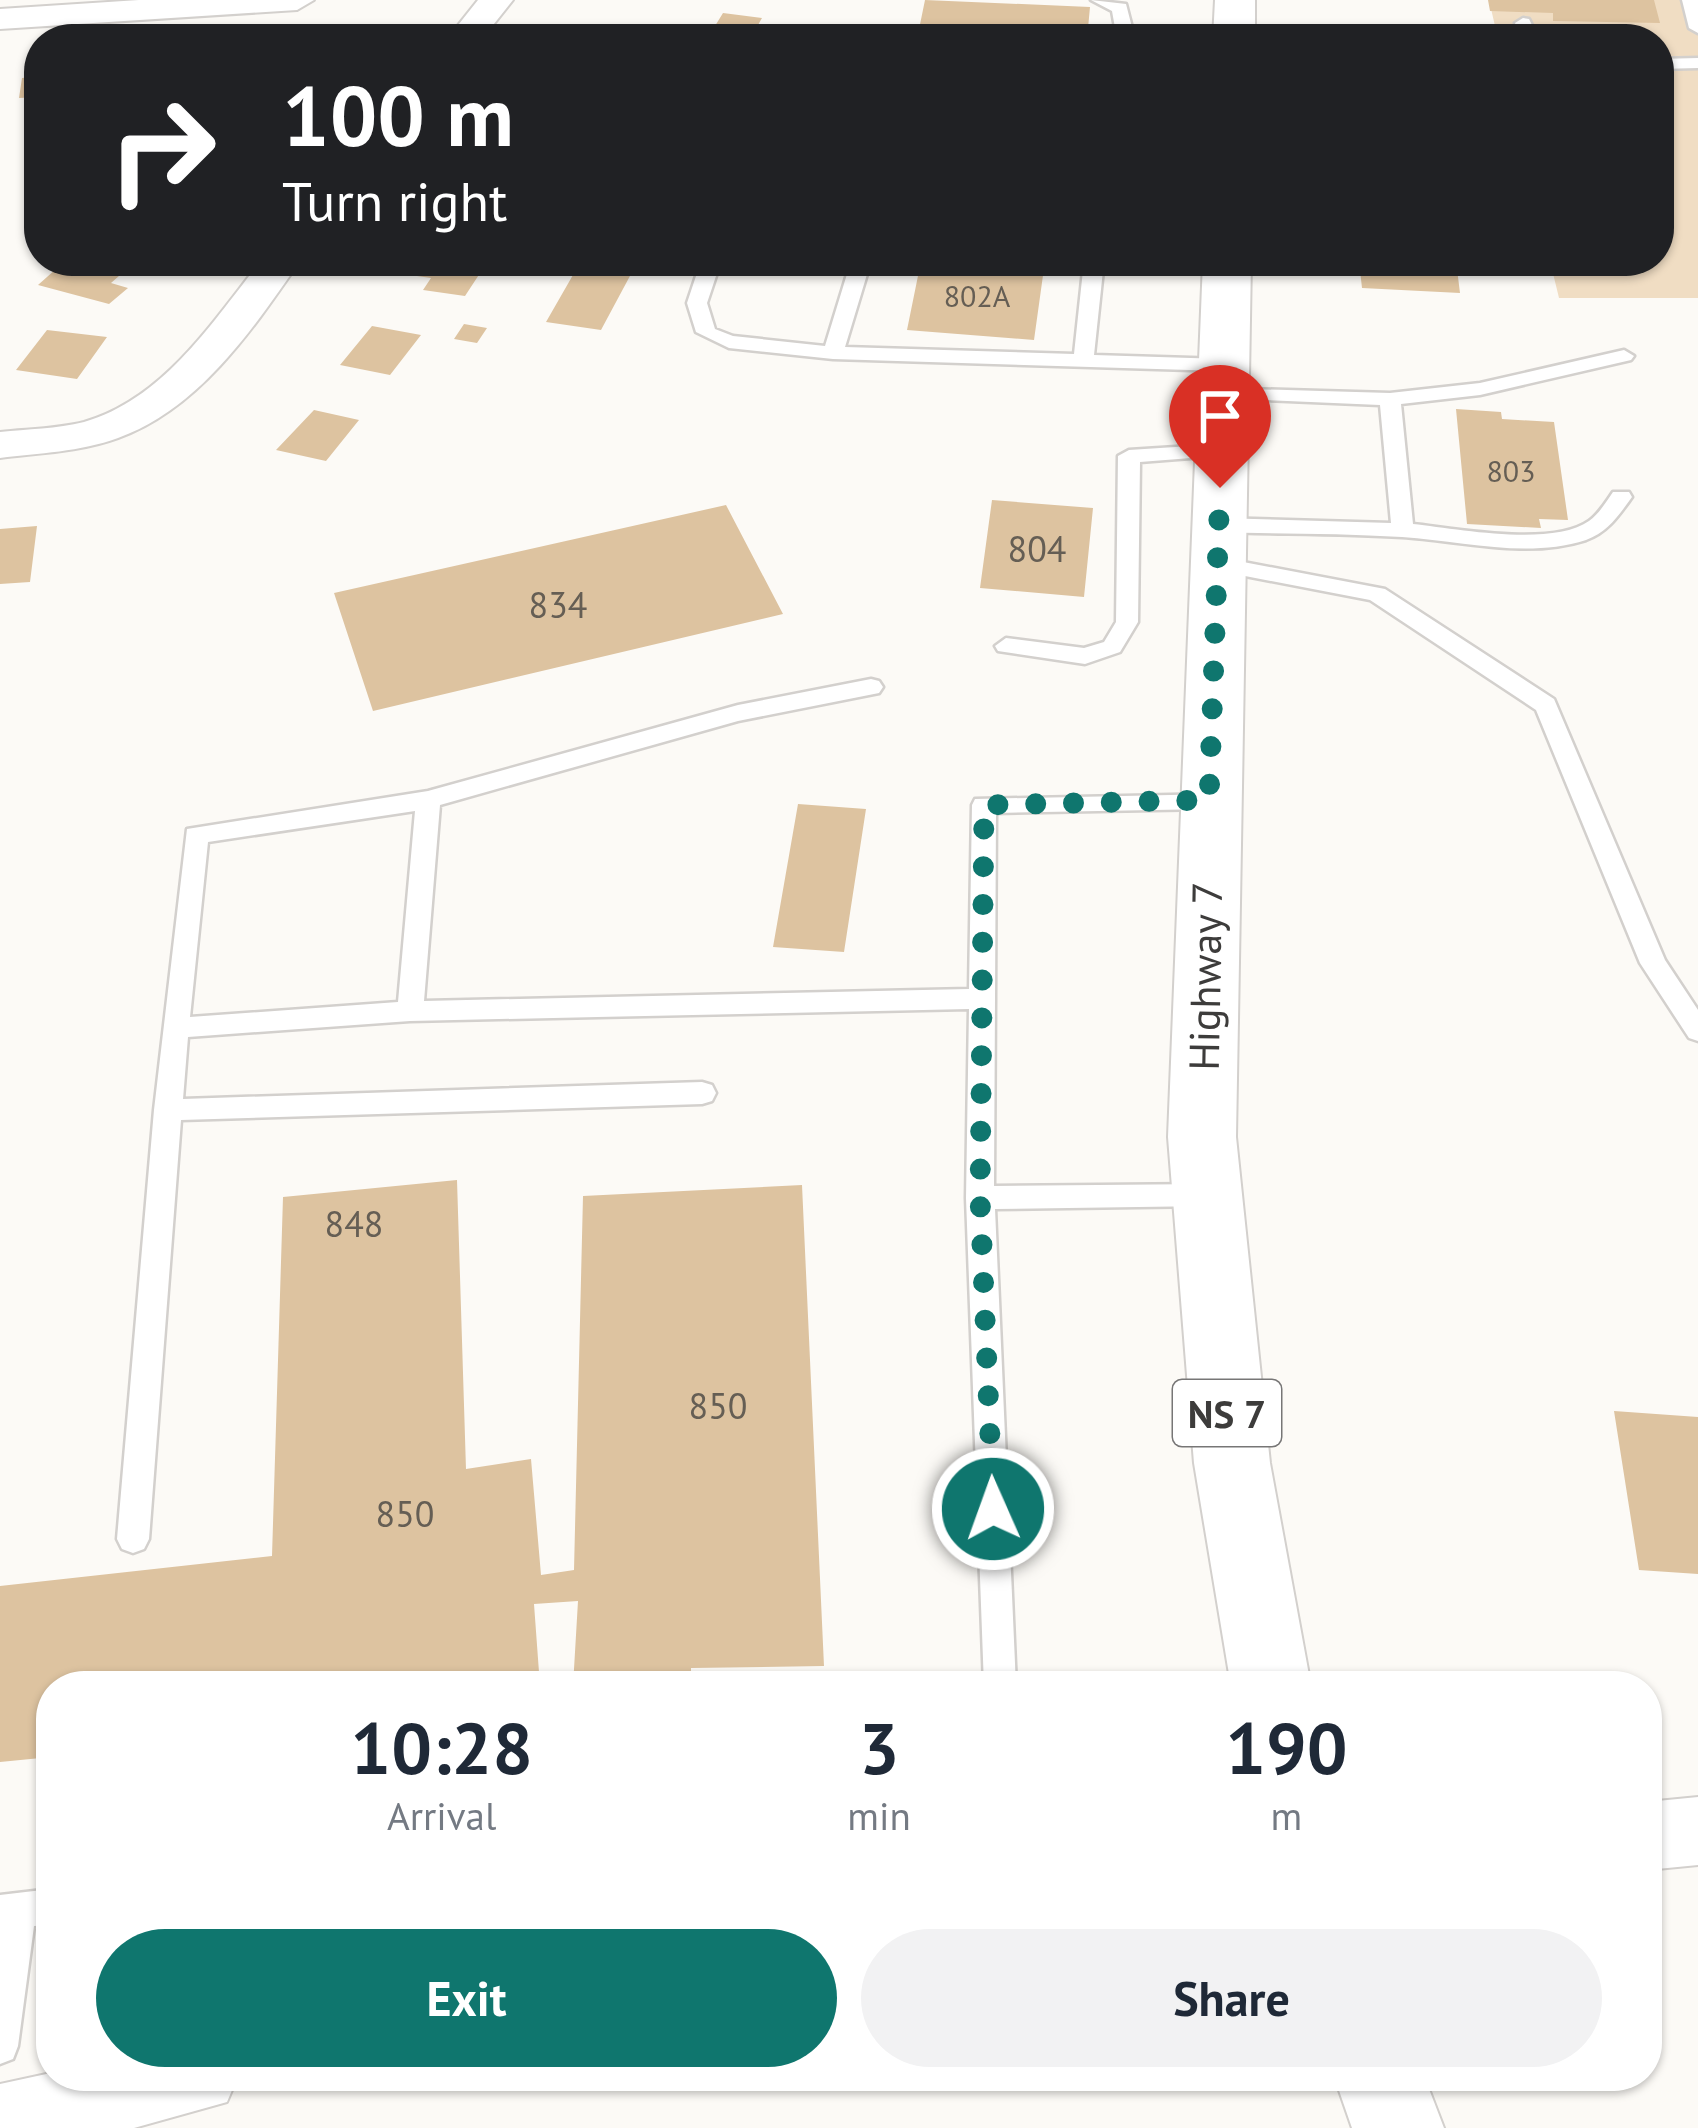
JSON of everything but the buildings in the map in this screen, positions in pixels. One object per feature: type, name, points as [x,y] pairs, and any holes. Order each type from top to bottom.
[{"type":"main road","name":"Highway 7","points":[[1226,276],[1202,1137],[1232,1463],[1268,1671]]},
{"type":"main road","points":[[1384,2091],[1397,2128]]},
{"type":"street","points":[[0,19],[105,6],[297,0]]},
{"type":"street","points":[[476,24],[496,0]]},
{"type":"street","points":[[0,445],[98,431],[146,410],[181,383],[269,276]]},
{"type":"street","points":[[1662,1835],[1698,1831]]},
{"type":"street","points":[[0,2121],[134,2091]]},
{"type":"lane","points":[[1099,0],[1120,8],[1123,24]]},
{"type":"lane","points":[[1690,0],[1698,28]]},
{"type":"lane","points":[[706,276],[697,303],[706,332],[752,346],[1083,361],[1390,399],[1480,389],[1624,356]]},
{"type":"lane","points":[[833,353],[856,276]]},
{"type":"lane","points":[[1083,361],[1092,276]]},
{"type":"lane","points":[[1390,399],[1403,530]]},
{"type":"lane","points":[[1006,646],[1085,656],[1112,646],[1127,622],[1129,456],[1222,450]]},
{"type":"lane","points":[[1217,544],[1403,530],[1501,540],[1557,538],[1595,528],[1621,497]]},
{"type":"lane","points":[[1217,544],[1377,594],[1546,706],[1653,963],[1698,1031]]},
{"type":"lane","points":[[134,1539],[168,1110],[196,836],[428,800],[738,713],[871,688]]},
{"type":"lane","points":[[410,1011],[428,800]]},
{"type":"lane","points":[[999,1671],[980,1198],[984,805],[1209,800]]},
{"type":"lane","points":[[176,1028],[410,1011],[982,999]]},
{"type":"lane","points":[[168,1110],[702,1093]]},
{"type":"lane","points":[[980,1198],[1208,1195]]},
{"type":"lane","points":[[0,2046],[23,1910]]},
{"type":"shaded area","points":[[1489,0],[1698,0],[1698,298],[1559,298],[1554,276],[1674,276],[1674,24],[1495,24]]},
{"type":"route","points":[[993,1509],[980,1198],[984,805],[1209,800],[1220,488]]}]
